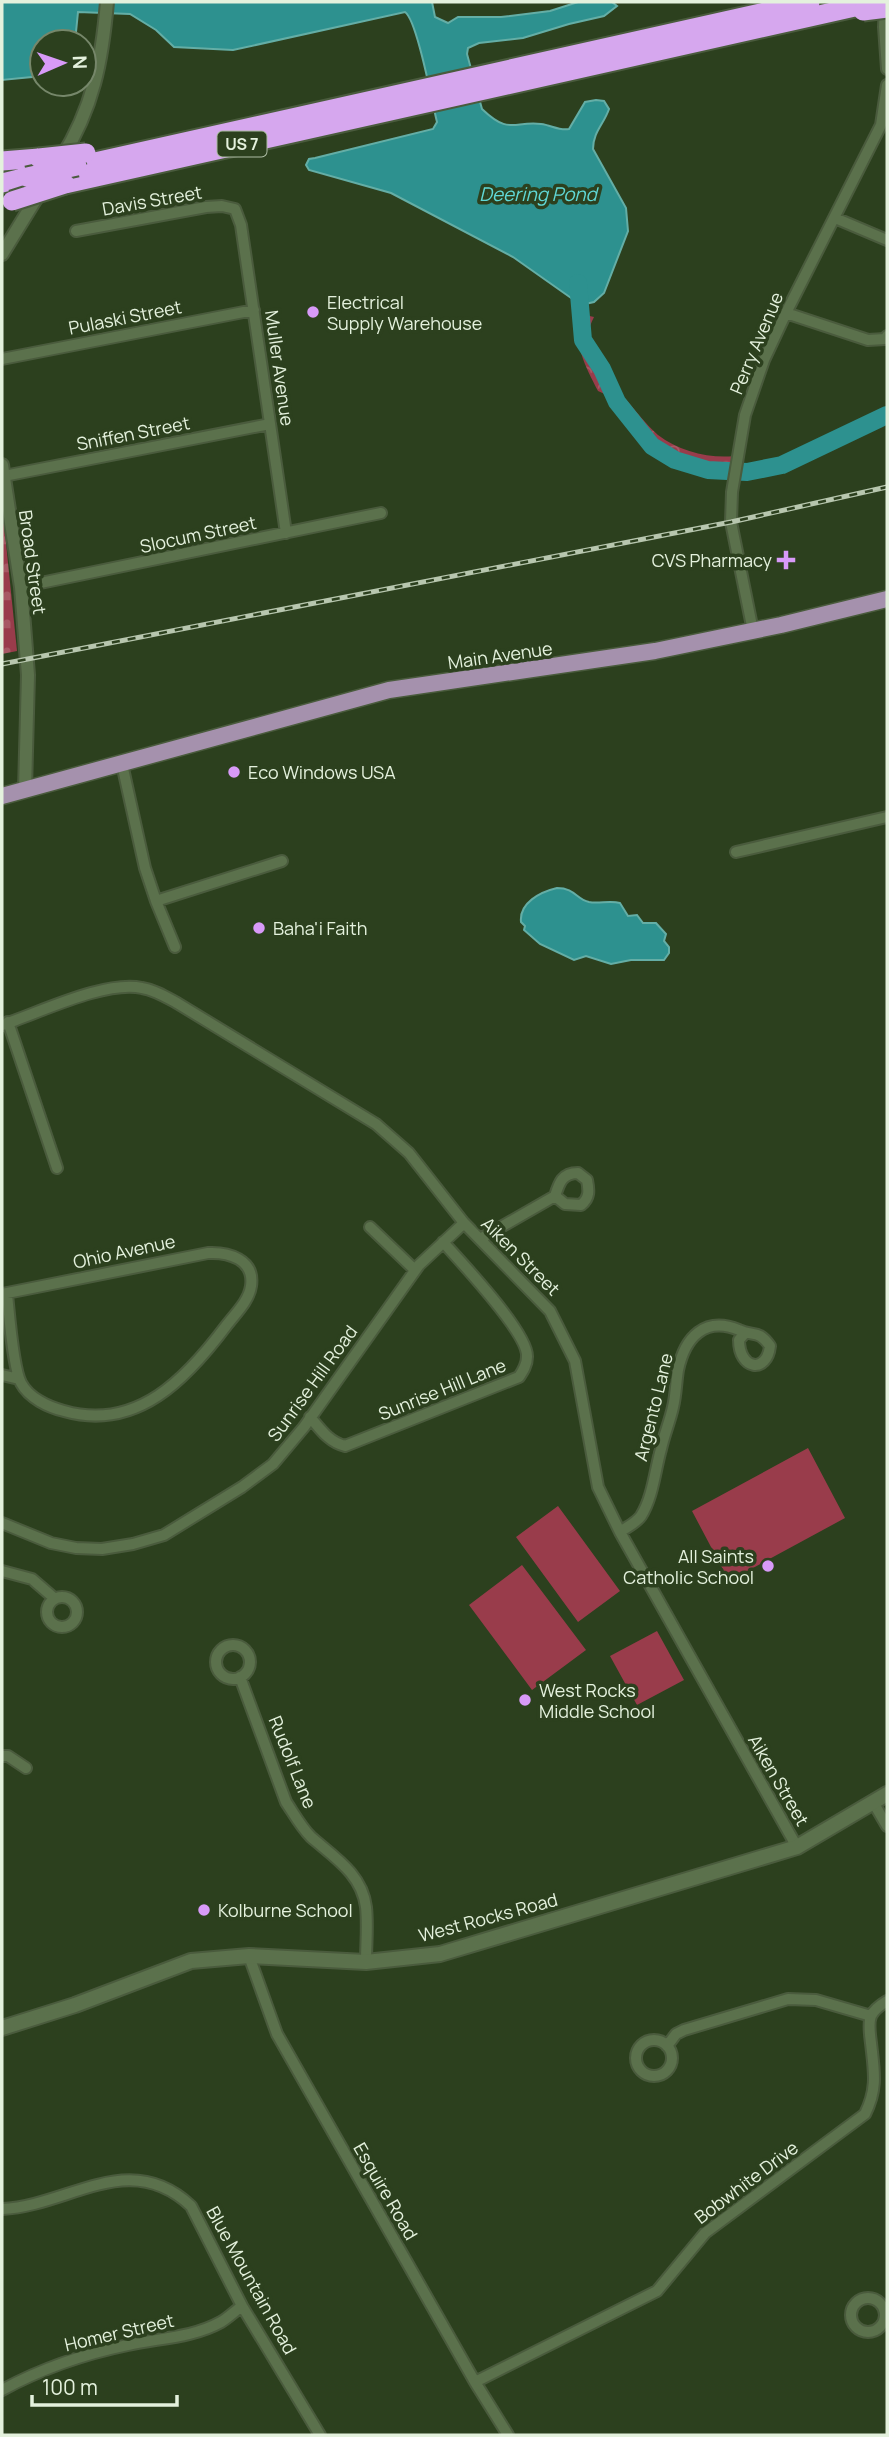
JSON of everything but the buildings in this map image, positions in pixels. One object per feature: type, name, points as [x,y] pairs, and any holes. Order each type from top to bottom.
[{"type":"highway","points":[[727,20],[786,2]]},
{"type":"highway","points":[[814,9],[868,6],[887,8]]},
{"type":"highway","name":"US 7","points":[[493,81],[727,20],[814,9]]},
{"type":"highway","name":"US 7","points":[[7,196],[418,97],[814,9]]},
{"type":"highway","name":"US 7","points":[[7,196],[27,177],[82,160],[212,128],[276,121],[418,97]]},
{"type":"highway","points":[[2,162],[40,158],[82,160]]},
{"type":"main road","name":"Main Avenue","points":[[2,796],[389,690],[647,652],[753,631],[887,599]]},
{"type":"main road","name":"West Rocks Road","points":[[2,2028],[75,2005],[191,1961],[249,1956],[366,1962],[440,1954],[797,1847],[887,1794]]},
{"type":"street","points":[[2,254],[71,143],[87,110],[104,43],[107,2]]},
{"type":"street","points":[[886,2],[884,27],[887,69]]},
{"type":"street","name":"Perry Avenue","points":[[753,631],[733,534],[732,492],[746,415],[764,360],[786,313],[884,126],[887,85]]},
{"type":"street","name":"Davis Street","points":[[76,231],[206,207],[235,209]]},
{"type":"street","name":"Muller Avenue","points":[[235,209],[242,225],[286,533]]},
{"type":"street","points":[[835,218],[887,240]]},
{"type":"street","name":"Pulaski Street","points":[[2,359],[254,310]]},
{"type":"street","points":[[786,313],[868,340],[883,338]]},
{"type":"street","name":"Sniffen Street","points":[[3,471],[270,424]]},
{"type":"street","name":"Broad Street","points":[[3,471],[22,587],[28,675],[26,790]]},
{"type":"street","name":"Slocum Street","points":[[22,587],[381,513]]},
{"type":"street","points":[[122,764],[145,867],[175,947]]},
{"type":"street","points":[[736,852],[887,817]]},
{"type":"street","points":[[156,901],[282,861]]},
{"type":"street","name":"Aiken Street","points":[[5,1023],[108,989],[134,986],[154,991],[376,1124],[409,1153],[464,1223],[550,1311],[575,1361],[598,1487],[620,1532],[797,1847]]},
{"type":"street","points":[[5,1023],[57,1168]]},
{"type":"street","points":[[480,1239],[555,1196]]},
{"type":"street","name":"Sunrise Hill Road","points":[[2,1523],[51,1543],[76,1549],[102,1549],[164,1535],[232,1493],[273,1464],[415,1270],[464,1223]]},
{"type":"street","points":[[370,1227],[415,1270]]},
{"type":"street","name":"Sunrise Hill Lane","points":[[310,1417],[327,1438],[345,1446],[519,1377],[528,1356],[518,1333],[443,1242]]},
{"type":"street","name":"Ohio Avenue","points":[[4,1294],[208,1253],[235,1255],[243,1261],[251,1278],[249,1293],[209,1349],[183,1378],[151,1400],[119,1412],[92,1416],[76,1414],[52,1408],[37,1399],[25,1389],[19,1379]]},
{"type":"street","points":[[2,1375],[19,1379],[4,1294]]},
{"type":"street","name":"Argento Lane","points":[[620,1532],[636,1521],[645,1506],[673,1408],[684,1352],[696,1334],[707,1326],[719,1324],[745,1333]]},
{"type":"street","points":[[2,1571],[32,1579],[54,1598]]},
{"type":"street","name":"Rudolf Lane","points":[[240,1677],[286,1802],[309,1835],[349,1869],[361,1889],[366,1906],[366,1962]]},
{"type":"street","points":[[2,1756],[8,1756],[26,1768]]},
{"type":"street","points":[[873,1802],[887,1826]]},
{"type":"street","name":"Esquire Road","points":[[249,1956],[277,2034],[475,2382],[508,2435]]},
{"type":"street","points":[[667,2046],[676,2034],[684,2030],[788,1999],[816,2000],[871,2015],[887,2001]]},
{"type":"street","name":"Bobwhite Drive","points":[[475,2382],[657,2291],[705,2233],[865,2114],[873,2097],[875,2081],[869,2032],[871,2015]]},
{"type":"street","name":"Blue Mountain Road","points":[[2,2209],[26,2205],[110,2181],[134,2180],[157,2184],[178,2194],[191,2206],[242,2306],[320,2435]]},
{"type":"street","name":"Homer Street","points":[[2,2390],[52,2365],[128,2345],[196,2332],[221,2322],[242,2306]]},
{"type":"green space","points":[[585,315],[594,317],[589,334],[590,351],[604,384],[615,388],[648,426],[667,441],[698,454],[721,457],[742,455],[741,464],[695,462],[662,449],[646,436],[621,407],[598,391],[579,344]]},
{"type":"green space","points":[[2,504],[17,651],[2,654]]},
{"type":"green space","points":[[808,1448],[845,1518],[729,1581],[692,1511]]},
{"type":"green space","points":[[558,1506],[620,1591],[578,1622],[516,1537]]},
{"type":"green space","points":[[522,1565],[586,1650],[532,1690],[469,1605]]},
{"type":"green space","points":[[657,1631],[684,1680],[637,1705],[610,1656]]},
{"type":"water","name":"Deering Pond","points":[[2,2],[432,2],[435,17],[448,23],[458,17],[501,17],[550,11],[578,2],[612,2],[617,6],[604,16],[523,38],[479,43],[468,48],[467,54],[482,109],[499,122],[511,125],[541,124],[569,129],[585,102],[604,101],[609,109],[595,138],[593,149],[626,208],[628,231],[604,293],[594,302],[581,305],[513,257],[391,193],[309,170],[306,165],[309,159],[433,129],[437,122],[424,62],[410,18],[405,12],[233,50],[174,47],[156,30],[130,14],[78,12],[76,28],[28,28],[28,77],[2,80]]},
{"type":"water","points":[[557,888],[568,890],[589,902],[620,903],[628,916],[637,915],[643,923],[656,923],[666,934],[664,941],[669,947],[669,953],[664,960],[631,960],[611,964],[586,956],[574,960],[540,944],[524,930],[521,915],[532,899]]},
{"type":"waterway","points":[[578,283],[583,340],[602,369],[617,402],[652,446],[675,460],[708,470],[747,472],[782,465],[887,415]]},
{"type":"railway","points":[[2,664],[731,522],[887,487]]},
{"type":"place","name":"Electrical Supply Warehouse","points":[[313,312]]},
{"type":"place","name":"CVS Pharmacy","points":[[786,560]]},
{"type":"place","name":"Eco Windows USA","points":[[234,772]]},
{"type":"place","name":"Baha'i Faith","points":[[259,928]]},
{"type":"place","name":"All Saints Catholic School","points":[[768,1566]]},
{"type":"place","name":"West Rocks Middle School","points":[[525,1700]]},
{"type":"place","name":"Kolburne School","points":[[204,1910]]}]
